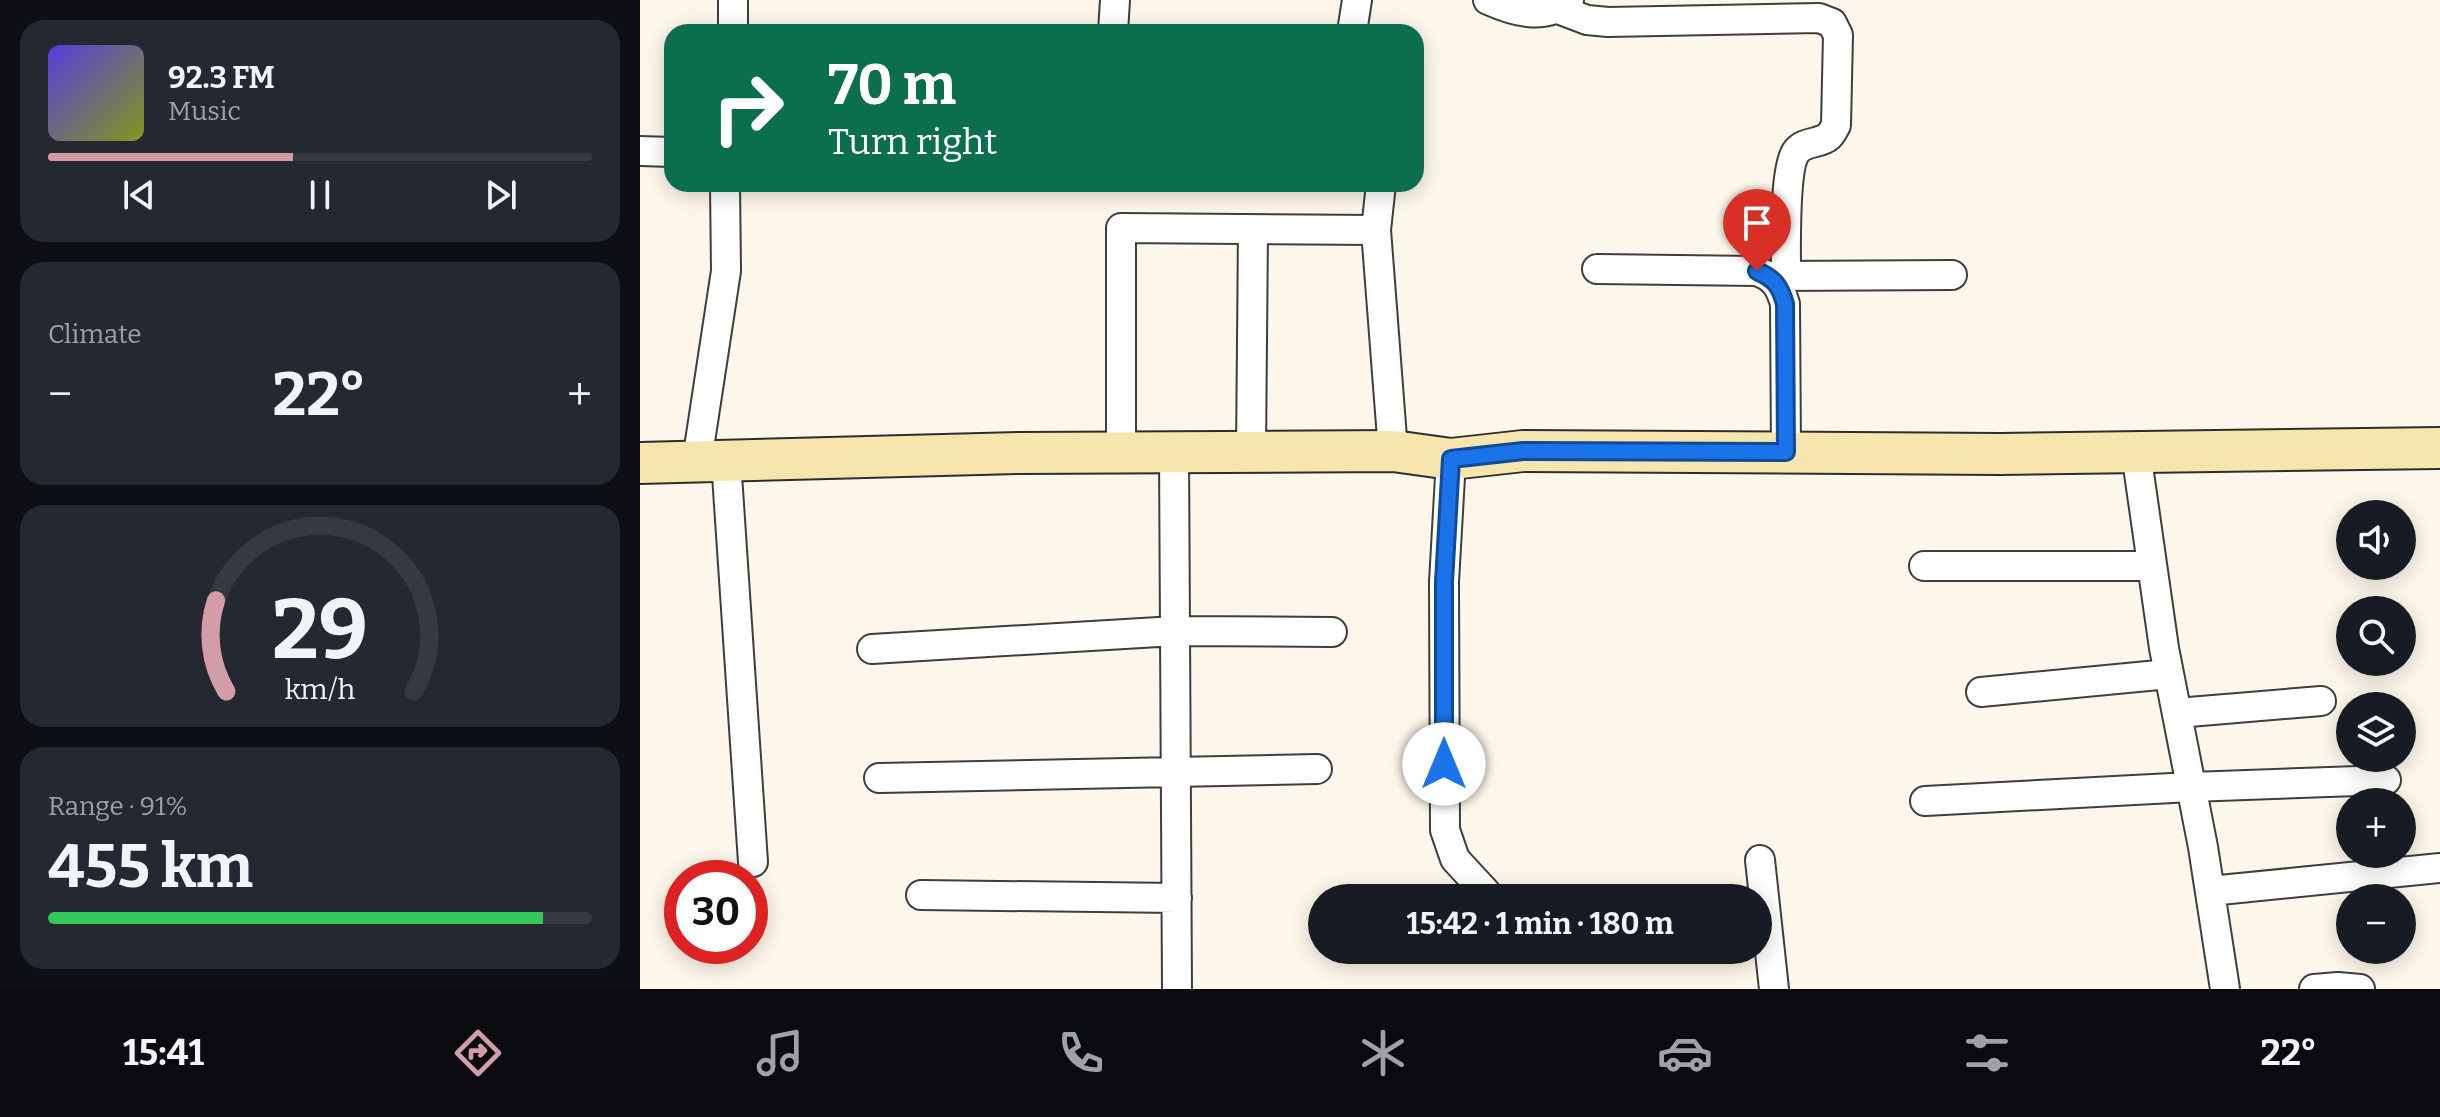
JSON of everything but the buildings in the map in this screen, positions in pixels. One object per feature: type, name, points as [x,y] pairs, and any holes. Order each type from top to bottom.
[{"type":"street","points":[[733,0],[733,24]]},
{"type":"street","points":[[1114,24],[1115,0]]},
{"type":"street","points":[[1353,24],[1357,0]]},
{"type":"street","points":[[1488,0],[1511,10],[1545,14],[1564,4],[1587,20],[1608,22],[1819,18],[1832,23],[1838,35],[1836,125],[1829,136],[1804,144],[1792,162],[1778,276],[1785,304],[1786,452]]},
{"type":"street","points":[[640,151],[664,152]]},
{"type":"street","points":[[725,192],[726,271],[712,461],[753,860]]},
{"type":"street","points":[[1380,192],[1376,230],[1393,451]]},
{"type":"street","points":[[1121,453],[1121,228],[1376,230]]},
{"type":"street","points":[[1251,452],[1253,230]]},
{"type":"street","points":[[1597,269],[1757,271],[1778,276],[1952,275]]},
{"type":"street","points":[[640,463],[1019,453],[1393,451],[1451,459],[1523,451],[2136,452],[2440,448]]},
{"type":"street","points":[[1174,452],[1177,989]]},
{"type":"street","points":[[2136,452],[2169,674],[2225,989]]},
{"type":"street","points":[[1451,459],[1444,582],[1445,830],[1455,859],[1478,884]]},
{"type":"street","points":[[1924,566],[2152,566]]},
{"type":"street","points":[[872,649],[1175,631],[1332,632]]},
{"type":"street","points":[[1981,692],[2169,674]]},
{"type":"street","points":[[2177,713],[2321,701]]},
{"type":"street","points":[[879,778],[1317,769]]},
{"type":"street","points":[[1925,801],[2386,780]]},
{"type":"street","points":[[1760,860],[1761,884]]},
{"type":"street","points":[[2210,891],[2440,868]]},
{"type":"street","points":[[921,895],[1177,898]]},
{"type":"street","points":[[1770,964],[1774,989]]},
{"type":"street","points":[[2314,989],[2360,989]]},
{"type":"route","points":[[1444,764],[1444,582],[1451,459],[1523,451],[1786,452],[1785,304],[1780,286],[1757,271]]}]
